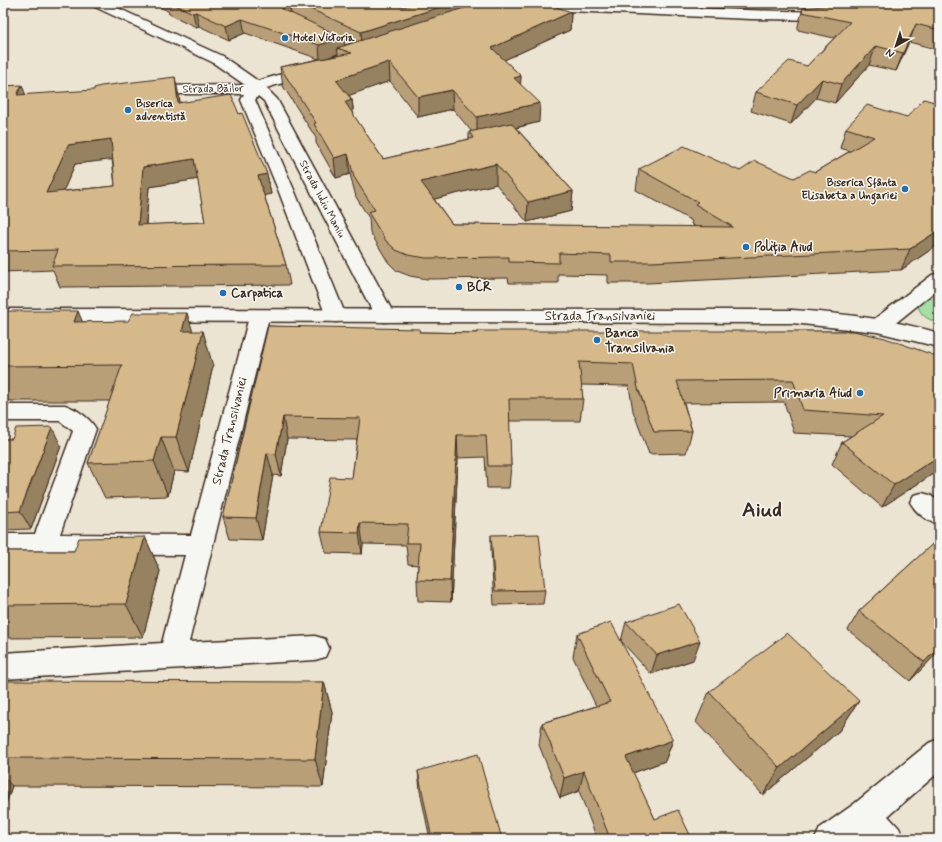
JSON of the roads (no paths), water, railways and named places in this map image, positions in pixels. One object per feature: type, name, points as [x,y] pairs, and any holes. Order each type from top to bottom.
[{"type":"street","name":"Strada Iuliu Maniu","points":[[97,3],[217,59],[247,78],[255,87],[270,99],[385,316]]},
{"type":"street","points":[[507,8],[539,4],[751,15],[844,15]]},
{"type":"street","name":"Strada Băilor","points":[[131,91],[241,90],[324,65]]},
{"type":"street","name":"Strada Iuliu Maniu","points":[[255,87],[248,100],[287,192],[336,316]]},
{"type":"street","points":[[880,325],[939,279]]},
{"type":"street","name":"Strada Transilvaniei","points":[[3,315],[259,317],[770,316],[837,319],[880,325],[939,340]]},
{"type":"street","name":"Strada Transilvaniei","points":[[172,655],[259,317]]},
{"type":"street","points":[[3,413],[65,413],[85,429],[44,544]]},
{"type":"street","points":[[3,544],[201,545]]},
{"type":"street","points":[[3,666],[172,655],[315,648]]},
{"type":"street","points":[[831,839],[865,815],[939,753]]},
{"type":"street","points":[[865,815],[888,839]]},
{"type":"place","name":"Hotel Victoria","points":[[285,38]]},
{"type":"place","name":"Biserica adventistă","points":[[128,110]]},
{"type":"place","name":"Biserica Sfânta Elisabeta a Ungariei","points":[[905,189]]},
{"type":"place","name":"Poliția Aiud","points":[[746,247]]},
{"type":"place","name":"BCR","points":[[459,287]]},
{"type":"place","name":"Carpatica","points":[[223,293]]},
{"type":"place","name":"Banca Transilvania","points":[[597,340]]},
{"type":"place","name":"Primaria Aiud","points":[[860,393]]},
{"type":"district","name":"Aiud","points":[[762,510]]}]
